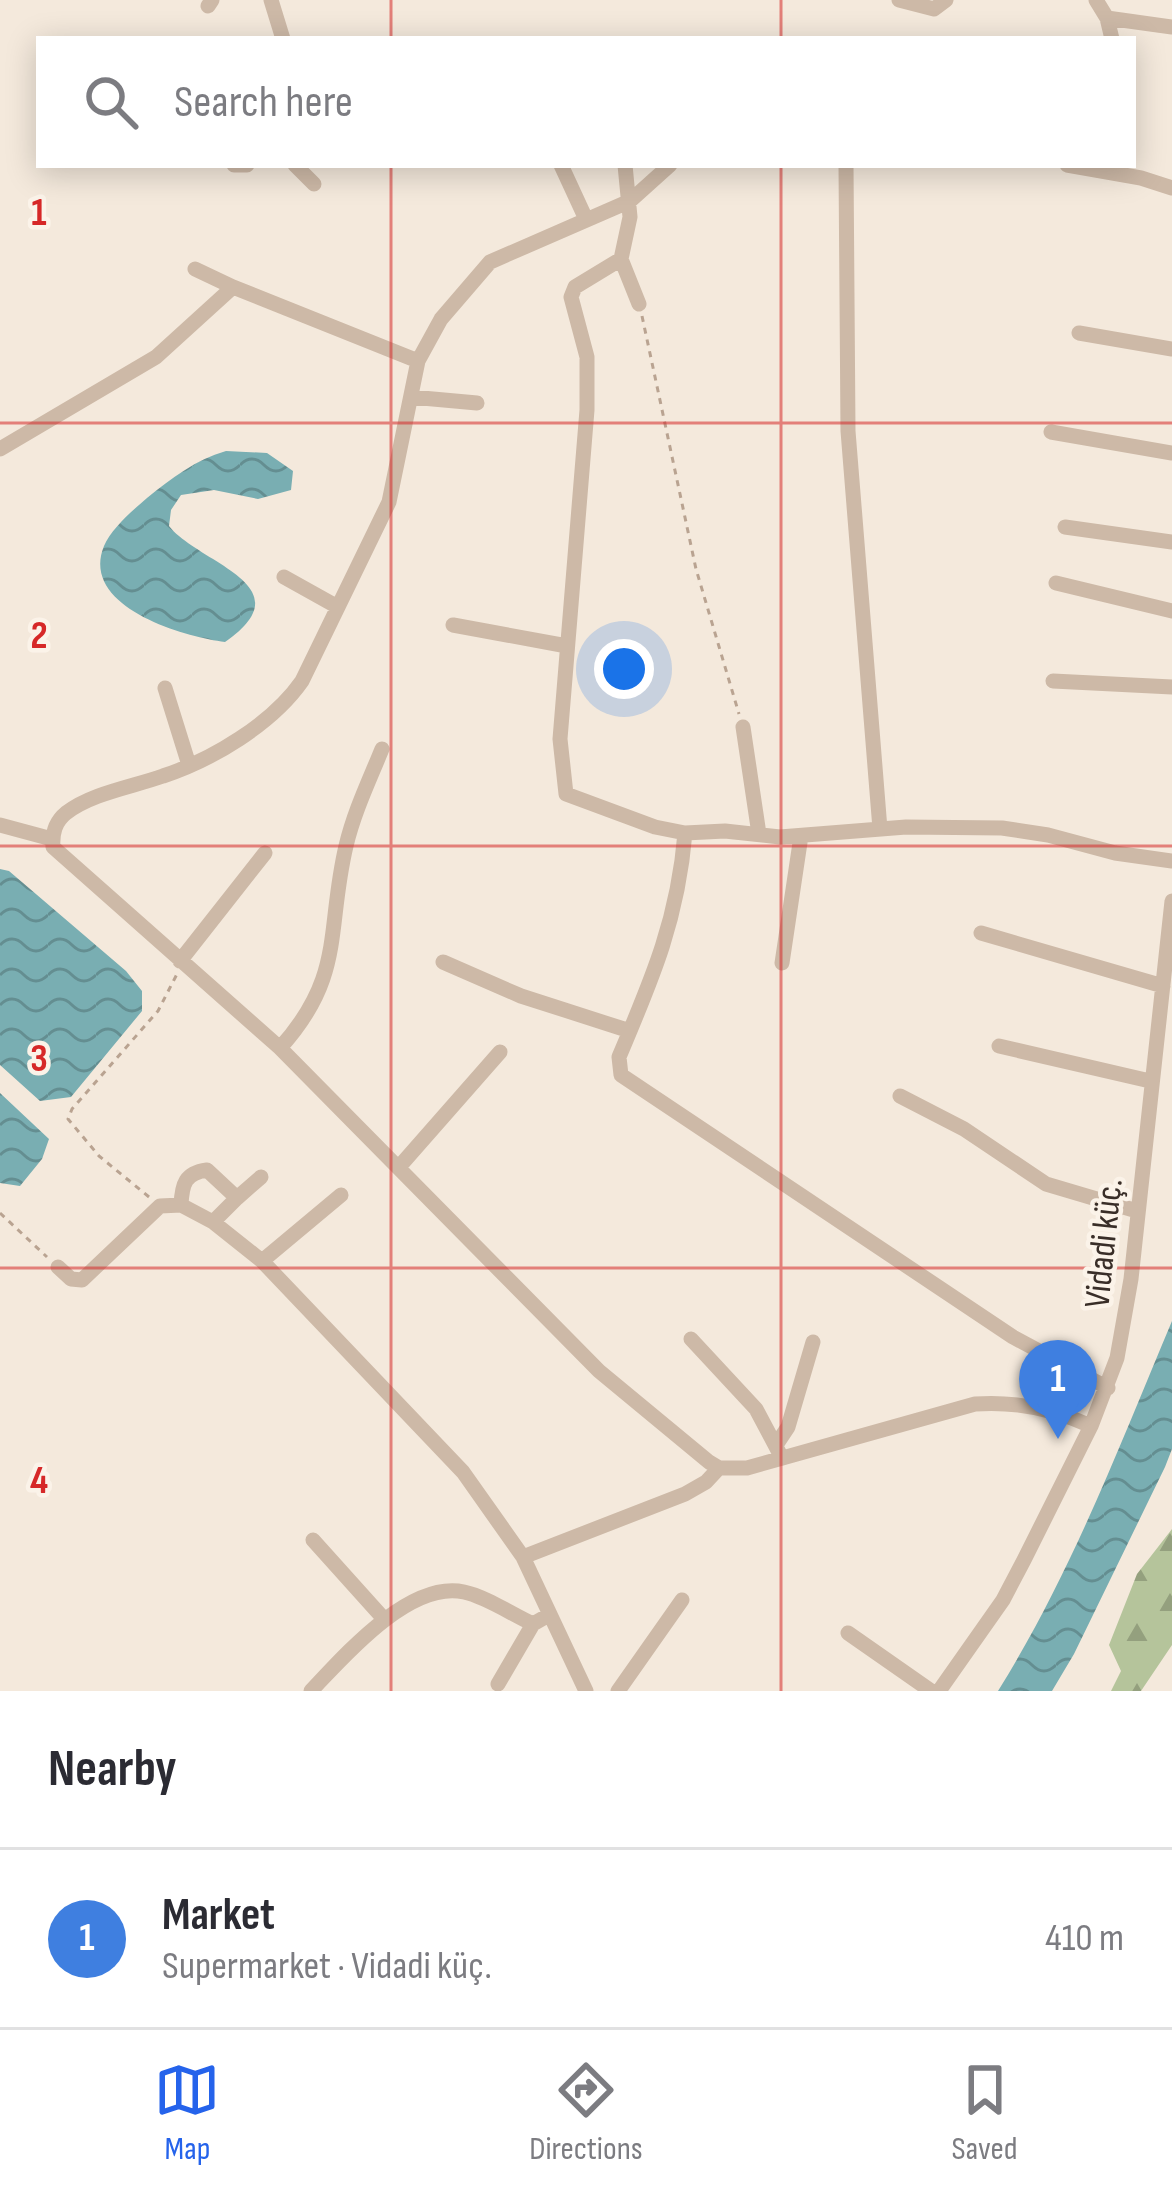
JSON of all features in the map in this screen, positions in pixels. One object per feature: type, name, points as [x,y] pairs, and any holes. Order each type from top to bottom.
[{"type":"street","points":[[271,0],[282,36]]},
{"type":"street","points":[[898,0],[934,9],[946,0]]},
{"type":"street","points":[[1096,0],[1111,36]]},
{"type":"street","points":[[1107,18],[1172,27]]},
{"type":"street","points":[[298,168],[314,184]]},
{"type":"street","points":[[562,168],[585,217]]},
{"type":"street","points":[[625,168],[630,201],[621,259],[639,304]]},
{"type":"street","points":[[667,168],[630,201],[585,217],[476,273],[441,319],[418,361],[389,502],[289,699],[189,765],[83,803],[63,815],[52,839],[59,854],[280,1048],[599,1371],[719,1468],[747,1468],[779,1451],[975,1404],[999,1402],[1045,1409],[1091,1426]]},
{"type":"street","points":[[846,168],[848,431],[880,829]]},
{"type":"street","points":[[1105,168],[1172,188]]},
{"type":"street","points":[[621,259],[575,287],[571,297],[587,357],[587,392],[560,739],[566,794],[655,827],[685,833],[801,836],[880,829],[1002,828],[1172,861]]},
{"type":"street","points":[[195,269],[418,361]]},
{"type":"street","points":[[0,449],[157,357],[233,287]]},
{"type":"street","points":[[1079,334],[1172,349]]},
{"type":"street","points":[[411,397],[477,403]]},
{"type":"street","points":[[1051,432],[1172,453]]},
{"type":"street","points":[[1065,527],[1172,542]]},
{"type":"street","points":[[284,577],[336,606]]},
{"type":"street","points":[[1056,583],[1172,611]]},
{"type":"street","points":[[453,625],[567,646]]},
{"type":"street","points":[[1053,681],[1172,687]]},
{"type":"street","points":[[165,688],[189,765]]},
{"type":"street","points":[[743,727],[759,834]]},
{"type":"street","points":[[280,1048],[307,1018],[320,991],[333,947],[349,835],[382,749]]},
{"type":"street","points":[[0,825],[52,839]]},
{"type":"street","points":[[685,833],[668,936],[619,1057],[621,1075],[1012,1337],[1108,1388]]},
{"type":"street","points":[[782,963],[801,836]]},
{"type":"street","points":[[180,961],[265,853]]},
{"type":"street","name":"Vidadi küç.","points":[[935,1691],[1003,1600],[1108,1388],[1126,1318],[1172,901]]},
{"type":"street","points":[[982,933],[1162,986]]},
{"type":"street","points":[[443,962],[521,996],[630,1030]]},
{"type":"street","points":[[999,1046],[1150,1081]]},
{"type":"street","points":[[399,1167],[500,1052]]},
{"type":"street","points":[[900,1096],[988,1143],[1046,1184],[1137,1210]]},
{"type":"street","points":[[181,1205],[186,1178],[207,1170],[237,1198]]},
{"type":"street","points":[[214,1222],[261,1178]]},
{"type":"street","points":[[262,1261],[341,1195]]},
{"type":"street","points":[[58,1267],[71,1279],[92,1274],[160,1205],[181,1205],[214,1222],[262,1261],[463,1472],[523,1557],[540,1620],[586,1691]]},
{"type":"street","points":[[691,1339],[756,1409],[779,1451]]},
{"type":"street","points":[[779,1451],[813,1342]]},
{"type":"street","points":[[523,1557],[685,1494],[719,1468]]},
{"type":"street","points":[[313,1540],[384,1619]]},
{"type":"street","points":[[311,1691],[384,1619],[446,1590],[468,1592],[540,1620]]},
{"type":"street","points":[[618,1691],[682,1600]]},
{"type":"street","points":[[499,1684],[540,1620]]},
{"type":"street","points":[[848,1633],[935,1691]]},
{"type":"path","points":[[639,304],[696,569],[743,727]]},
{"type":"path","points":[[160,1205],[99,1156],[68,1119],[158,1011],[176,984],[180,961]]},
{"type":"path","points":[[0,1213],[58,1267]]},
{"type":"green space","points":[[1172,1529],[1172,1645],[1141,1691],[1111,1691],[1121,1671],[1109,1645],[1137,1574]]},
{"type":"water","points":[[226,451],[267,453],[293,471],[291,490],[258,499],[214,490],[181,495],[171,510],[169,526],[183,540],[251,590],[255,605],[247,622],[225,642],[162,626],[140,615],[120,602],[100,567],[107,540],[129,514],[184,470]]},
{"type":"water","points":[[0,869],[9,871],[126,971],[142,991],[142,1011],[71,1097],[40,1101],[0,1065]]},
{"type":"water","points":[[0,1093],[49,1139],[42,1159],[20,1186],[0,1183]]},
{"type":"water","points":[[1172,1321],[1172,1449],[1165,1467],[1052,1691],[998,1691],[1071,1556]]},
{"type":"place","name":"Market","points":[[1058,1439]]}]
